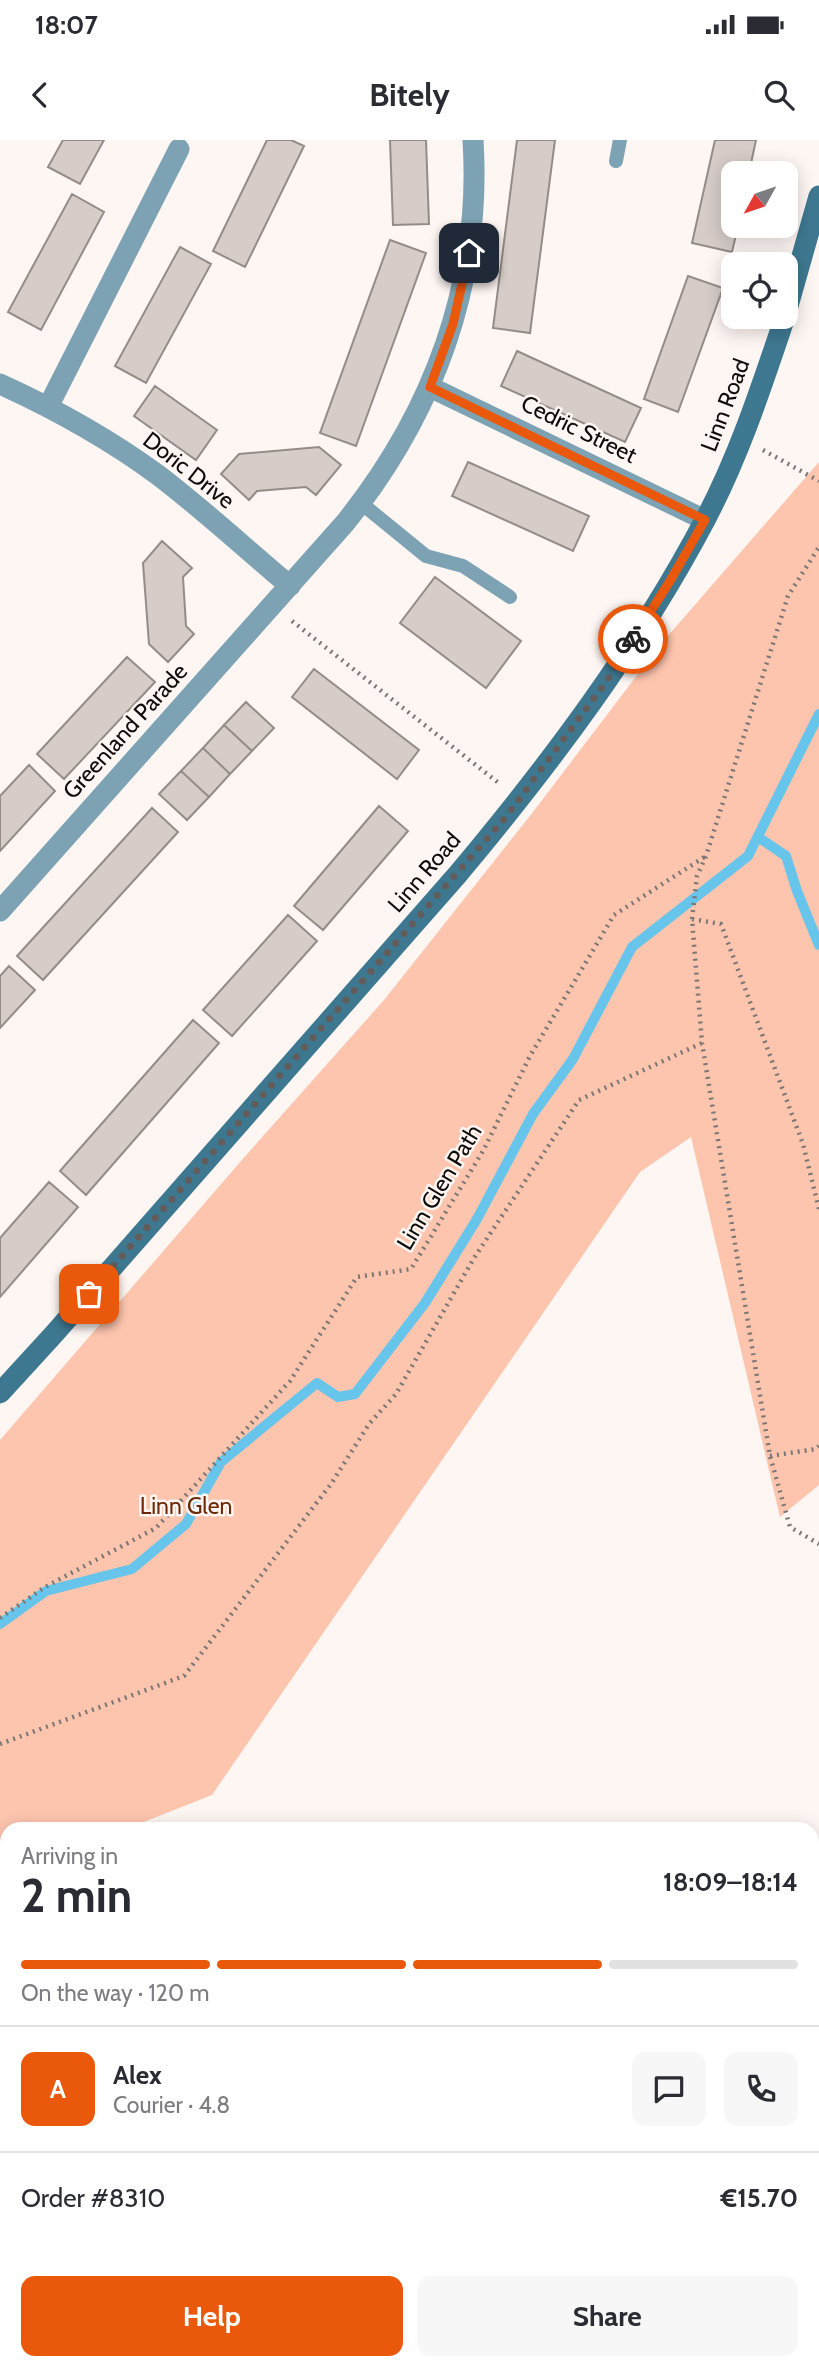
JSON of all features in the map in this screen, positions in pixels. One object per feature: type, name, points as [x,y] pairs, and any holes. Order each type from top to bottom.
[{"type":"street","name":"Greenland Parade","points":[[0,911],[290,586],[361,503],[398,450],[430,387],[453,324],[469,253],[474,183],[473,140]]},
{"type":"street","points":[[48,407],[179,149]]},
{"type":"street","name":"Linn Road","points":[[798,270],[819,196]]},
{"type":"street","name":"Linn Road","points":[[0,1393],[440,895],[520,799],[606,682],[705,520],[741,438],[780,329]]},
{"type":"street","name":"Doric Drive","points":[[0,384],[48,407],[158,475],[290,586]]},
{"type":"street","name":"Cedric Street","points":[[430,387],[705,520]]},
{"type":"lane","points":[[616,161],[620,140]]},
{"type":"lane","points":[[361,503],[426,556],[463,566],[510,597]]},
{"type":"path","points":[[741,438],[819,481]]},
{"type":"path","points":[[819,547],[788,596],[706,856],[697,876],[693,918],[702,1043],[770,1456],[790,1527],[819,1544]]},
{"type":"path","points":[[272,606],[520,799]]},
{"type":"path","name":"Linn Glen Path","points":[[0,1618],[45,1587],[156,1528],[290,1381],[357,1277],[411,1269],[484,1151],[530,1056],[614,915],[706,856]]},
{"type":"path","points":[[693,918],[721,924],[803,1144],[819,1209]]},
{"type":"path","points":[[0,1744],[184,1676],[331,1484],[369,1424],[396,1394],[474,1258],[579,1100],[702,1043]]},
{"type":"path","points":[[770,1456],[816,1449],[819,1446]]},
{"type":"green space","name":"Linn Glen","points":[[819,462],[819,1485],[780,1517],[691,1137],[640,1172],[212,1795],[144,1822],[0,1822],[0,1440],[384,1000],[533,812],[660,645]]},
{"type":"building","points":[[63,140],[104,140],[80,184],[48,167]]},
{"type":"building","points":[[267,140],[291,140],[304,146],[245,267],[213,251]]},
{"type":"building","points":[[390,140],[426,140],[429,224],[393,225]]},
{"type":"building","points":[[517,140],[555,140],[530,333],[493,328]]},
{"type":"building","points":[[715,140],[756,140],[752,161],[721,161],[721,238],[735,238],[732,252],[692,243]]},
{"type":"building","points":[[72,194],[104,212],[41,330],[8,312]]},
{"type":"building","points":[[390,240],[426,253],[356,446],[320,433]]},
{"type":"building","points":[[180,247],[211,264],[146,383],[115,366]]},
{"type":"building","points":[[688,276],[721,287],[678,412],[644,399]]},
{"type":"building","points":[[517,351],[641,408],[625,442],[501,386]]},
{"type":"building","points":[[155,386],[217,430],[196,460],[134,416]]},
{"type":"building","points":[[319,447],[341,465],[316,495],[306,487],[257,491],[249,500],[221,474],[239,454]]},
{"type":"building","points":[[468,462],[589,516],[573,551],[452,496]]},
{"type":"building","points":[[162,541],[192,568],[183,577],[186,626],[194,634],[168,662],[149,644],[143,563]]},
{"type":"building","points":[[435,577],[521,641],[486,688],[400,623]]},
{"type":"building","points":[[127,657],[155,682],[64,779],[37,754]]},
{"type":"building","points":[[314,669],[419,750],[397,779],[292,697]]},
{"type":"building","points":[[246,702],[274,728],[252,751],[224,725]]},
{"type":"building","points":[[224,725],[252,751],[230,774],[203,748]]},
{"type":"building","points":[[203,748],[230,774],[209,797],[181,771]]},
{"type":"building","points":[[29,765],[55,791],[0,851],[0,796]]},
{"type":"building","points":[[181,771],[209,797],[187,820],[159,794]]},
{"type":"building","points":[[379,806],[408,831],[323,930],[294,906]]},
{"type":"building","points":[[152,808],[178,832],[43,980],[17,956]]},
{"type":"building","points":[[288,915],[317,941],[232,1036],[203,1010]]},
{"type":"building","points":[[9,966],[35,990],[0,1028],[0,976]]},
{"type":"building","points":[[193,1020],[219,1043],[86,1195],[60,1171]]},
{"type":"building","points":[[49,1182],[78,1207],[0,1297],[0,1238]]},
{"type":"waterway","points":[[0,1624],[46,1591],[132,1569],[186,1524],[221,1462],[317,1383],[338,1397],[355,1394],[425,1303],[477,1219],[533,1114],[573,1059],[632,947],[748,856],[819,714]]},
{"type":"waterway","points":[[758,837],[786,856],[819,945]]},
{"type":"way so far","points":[[89,1294],[505,818],[606,682],[633,639]]},
{"type":"route","points":[[469,253],[453,324],[430,387],[705,520],[633,639]]}]
